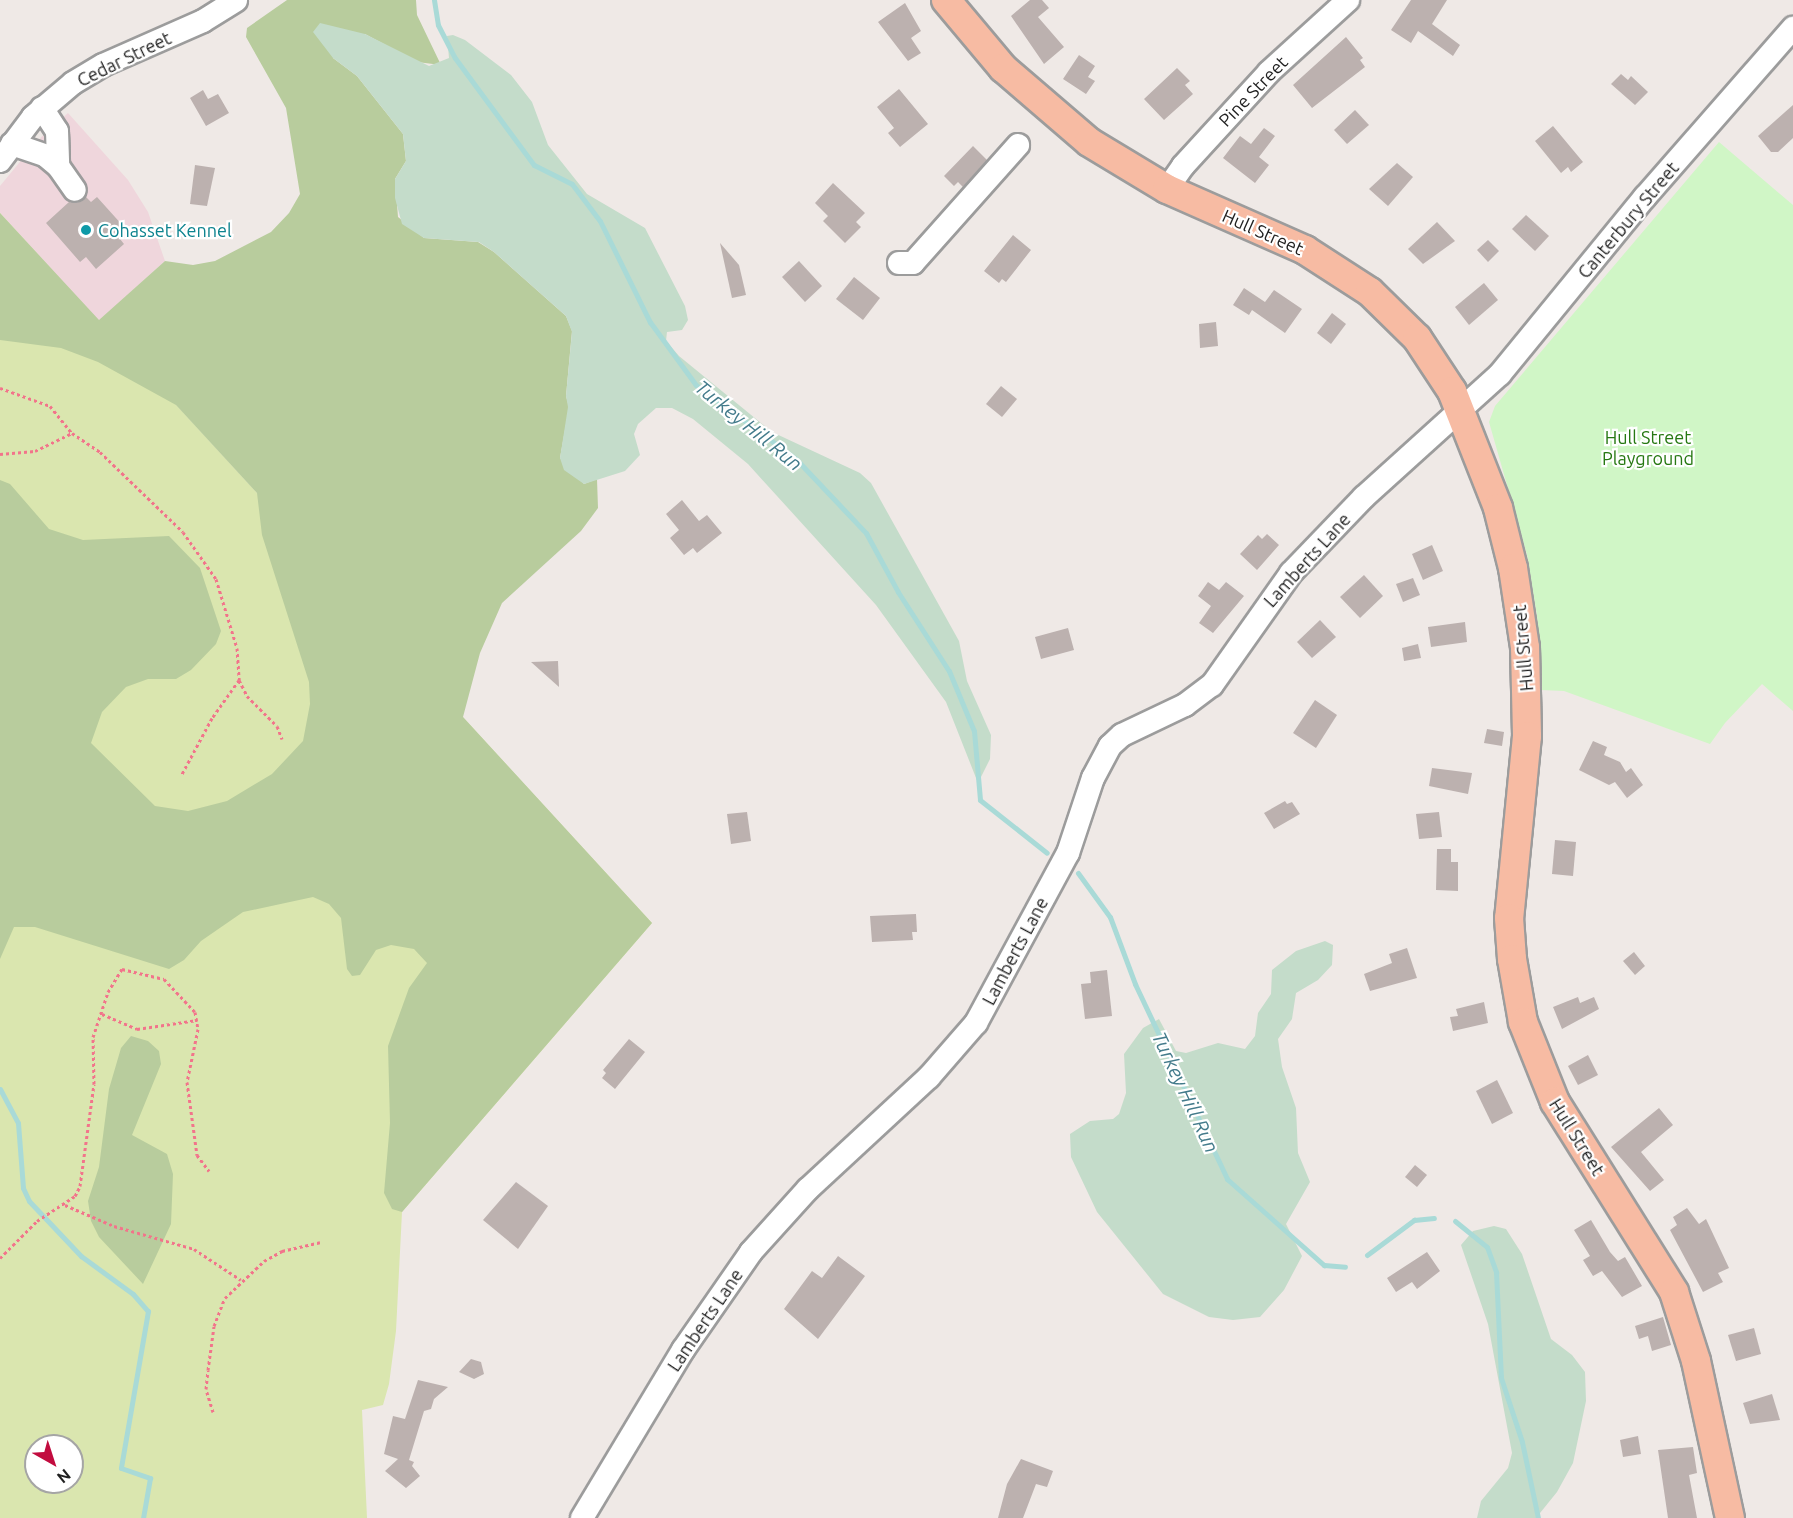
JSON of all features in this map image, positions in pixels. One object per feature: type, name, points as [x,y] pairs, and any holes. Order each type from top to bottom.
[{"type":"main road","name":"Hull Street","points":[[956,4],[999,63],[1057,117],[1126,167],[1167,189],[1298,246],[1354,280],[1417,338],[1461,410],[1480,455],[1506,539],[1525,647],[1527,736],[1509,918],[1512,960],[1523,1022],[1555,1102],[1660,1266],[1676,1298],[1696,1361],[1730,1518]]},
{"type":"street","name":"Cedar Street","points":[[6,152],[42,108],[88,73],[183,31],[236,0]]},
{"type":"street","name":"Pine Street","points":[[1167,189],[1263,78],[1348,0]]},
{"type":"street","name":"Canterbury Street","points":[[1461,410],[1526,346],[1645,197],[1793,28]]},
{"type":"street","points":[[42,108],[57,131],[58,166]]},
{"type":"street","points":[[899,263],[914,263],[1018,145]]},
{"type":"street","points":[[6,152],[46,156],[58,166],[75,189]]},
{"type":"street","name":"Lamberts Lane","points":[[582,1518],[689,1341],[751,1252],[808,1189],[929,1077],[976,1023],[1068,854],[1093,778],[1110,746],[1122,735],[1202,695],[1222,672],[1258,615],[1291,573],[1364,497],[1461,410]]},
{"type":"path","points":[[0,388],[50,406],[72,433],[144,492],[203,556],[228,612],[239,680],[247,696],[277,726],[282,739]]},
{"type":"path","points":[[0,454],[34,451],[72,433]]},
{"type":"path","points":[[182,774],[212,718],[239,680]]},
{"type":"path","points":[[0,1258],[37,1221],[50,1211],[65,1205],[80,1186],[94,1084],[91,1050],[108,992],[122,969],[153,973],[173,986],[192,1006],[197,1020],[187,1082],[196,1155],[209,1171]]},
{"type":"path","points":[[102,1014],[137,1029],[197,1020]]},
{"type":"path","points":[[65,1205],[114,1226],[194,1249],[241,1280]]},
{"type":"path","points":[[213,1412],[206,1389],[214,1326],[220,1307],[241,1280],[282,1251],[320,1242]]},
{"type":"shaded area","points":[[68,113],[128,180],[148,212],[165,261],[99,321],[0,213],[0,186],[38,140]]},
{"type":"green space","points":[[287,0],[416,0],[417,15],[441,65],[417,62],[365,34],[333,58],[357,76],[403,134],[406,161],[395,179],[398,217],[424,238],[478,242],[494,252],[566,316],[572,331],[566,396],[569,407],[560,458],[584,484],[597,479],[598,508],[581,531],[502,603],[480,653],[463,717],[652,923],[402,1212],[392,1209],[384,1193],[390,1123],[388,1046],[409,988],[427,963],[414,949],[391,945],[376,950],[360,975],[352,976],[347,969],[341,918],[329,904],[313,897],[243,912],[201,941],[184,960],[169,969],[35,927],[14,927],[0,959],[0,480],[10,484],[49,529],[83,540],[169,536],[200,568],[221,631],[216,644],[191,670],[176,679],[148,679],[126,687],[102,712],[91,743],[155,806],[188,811],[227,801],[272,774],[303,741],[310,704],[309,682],[262,535],[257,493],[176,405],[98,362],[61,348],[0,340],[0,213],[99,320],[165,261],[193,265],[215,261],[271,232],[289,213],[300,194],[286,108],[246,37],[247,28]]},
{"type":"green space","points":[[320,23],[365,34],[429,66],[449,58],[447,36],[453,35],[465,40],[511,75],[532,102],[548,145],[587,194],[645,228],[685,306],[688,320],[682,330],[667,332],[666,341],[679,356],[772,432],[860,473],[871,483],[959,641],[967,681],[991,735],[990,759],[978,783],[946,702],[876,605],[748,464],[693,419],[672,408],[656,408],[638,424],[634,434],[640,455],[625,471],[584,484],[564,470],[560,458],[568,407],[566,396],[572,332],[566,316],[494,252],[479,242],[424,238],[402,224],[395,198],[395,179],[406,161],[403,134],[357,76],[333,58],[313,32]]},
{"type":"green space","name":"Hull Street Playground","points":[[1719,142],[1793,205],[1793,711],[1762,684],[1725,723],[1710,744],[1564,691],[1541,690],[1537,616],[1527,555],[1489,422],[1495,406]]},
{"type":"green space","points":[[0,213],[652,923],[402,1212],[396,1331],[389,1384],[383,1405],[362,1410],[367,1518],[0,1518]]},
{"type":"green space","points":[[1325,941],[1333,945],[1332,965],[1318,980],[1296,993],[1292,1019],[1278,1039],[1282,1067],[1296,1108],[1298,1153],[1310,1182],[1286,1224],[1302,1256],[1284,1290],[1260,1317],[1233,1320],[1209,1317],[1163,1294],[1097,1212],[1071,1157],[1070,1134],[1090,1121],[1113,1119],[1119,1114],[1126,1093],[1124,1054],[1143,1028],[1159,1019],[1176,1051],[1186,1053],[1218,1043],[1245,1049],[1255,1036],[1258,1013],[1271,994],[1272,970],[1296,951]]},
{"type":"green space","points":[[131,1036],[148,1041],[159,1051],[161,1064],[132,1135],[167,1154],[173,1174],[171,1224],[143,1284],[99,1237],[91,1221],[88,1201],[99,1167],[109,1089],[121,1048]]},
{"type":"green space","points":[[1494,1226],[1506,1229],[1522,1254],[1551,1339],[1572,1355],[1585,1372],[1586,1401],[1573,1463],[1557,1492],[1536,1518],[1477,1518],[1481,1501],[1508,1468],[1512,1453],[1488,1324],[1461,1245],[1473,1231]]},
{"type":"building","points":[[1030,0],[1042,0],[1049,8],[1038,17],[1064,47],[1044,64],[1011,16]]},
{"type":"building","points":[[1411,0],[1447,0],[1432,24],[1460,45],[1453,56],[1418,31],[1411,43],[1391,30]]},
{"type":"building","points":[[905,3],[921,31],[911,38],[921,53],[908,61],[878,22]]},
{"type":"building","points":[[1346,37],[1363,58],[1360,60],[1365,67],[1312,108],[1293,85]]},
{"type":"building","points":[[1079,55],[1095,66],[1088,77],[1095,81],[1086,94],[1063,79]]},
{"type":"building","points":[[1177,68],[1190,81],[1185,85],[1193,94],[1164,120],[1144,99]]},
{"type":"building","points":[[1621,74],[1628,80],[1631,76],[1648,92],[1635,105],[1611,84]]},
{"type":"building","points":[[899,89],[928,124],[900,147],[888,133],[894,128],[877,107]]},
{"type":"building","points":[[203,90],[208,99],[218,94],[229,113],[206,126],[190,98]]},
{"type":"building","points":[[1793,105],[1793,138],[1778,152],[1771,152],[1758,136]]},
{"type":"building","points":[[1355,110],[1369,125],[1347,144],[1334,130]]},
{"type":"building","points":[[1553,126],[1583,162],[1571,172],[1568,167],[1561,173],[1535,141]]},
{"type":"building","points":[[1264,128],[1275,136],[1259,157],[1269,165],[1255,183],[1223,158],[1240,136],[1251,144]]},
{"type":"building","points":[[973,146],[987,160],[963,187],[958,182],[954,186],[944,176]]},
{"type":"building","points":[[1397,163],[1413,177],[1388,206],[1369,189]]},
{"type":"building","points":[[195,165],[215,168],[207,206],[190,204]]},
{"type":"building","points":[[833,183],[865,213],[856,222],[861,227],[845,243],[823,221],[828,216],[815,203]]},
{"type":"building","name":"Cohasset Kennel","points":[[86,197],[91,202],[97,197],[124,227],[116,234],[124,244],[96,269],[86,257],[80,262],[46,223],[69,202],[77,203]]},
{"type":"building","points":[[1526,215],[1549,236],[1535,251],[1512,229]]},
{"type":"building","points":[[1437,222],[1455,241],[1423,264],[1408,249]]},
{"type":"building","points":[[1013,235],[1031,250],[1006,282],[1002,279],[999,283],[984,271]]},
{"type":"building","points":[[1488,240],[1499,251],[1488,262],[1477,250]]},
{"type":"building","points":[[720,243],[739,265],[746,295],[732,298]]},
{"type":"building","points":[[799,261],[822,286],[805,302],[782,277]]},
{"type":"building","points":[[854,277],[880,298],[863,320],[836,299]]},
{"type":"building","points":[[1484,283],[1498,300],[1469,325],[1455,307]]},
{"type":"building","points":[[1244,288],[1265,302],[1274,290],[1302,309],[1285,333],[1252,310],[1249,315],[1233,305]]},
{"type":"building","points":[[1332,313],[1346,324],[1331,344],[1317,333]]},
{"type":"building","points":[[1216,322],[1218,346],[1200,348],[1199,324]]},
{"type":"building","points":[[1001,386],[1017,399],[1002,417],[986,404]]},
{"type":"building","points":[[682,500],[699,521],[707,515],[722,533],[697,553],[693,548],[684,555],[670,538],[679,530],[666,514]]},
{"type":"building","points":[[1267,534],[1279,545],[1257,570],[1240,554],[1258,535],[1262,539]]},
{"type":"building","points":[[1432,545],[1443,571],[1423,580],[1412,554]]},
{"type":"building","points":[[1364,575],[1383,596],[1360,618],[1340,597]]},
{"type":"building","points":[[1413,578],[1420,595],[1403,602],[1396,584]]},
{"type":"building","points":[[1208,582],[1219,590],[1226,582],[1244,596],[1213,633],[1199,623],[1211,606],[1198,596]]},
{"type":"building","points":[[1320,620],[1336,637],[1312,658],[1297,642]]},
{"type":"building","points":[[1465,622],[1467,642],[1431,647],[1428,627]]},
{"type":"building","points":[[1068,628],[1074,650],[1041,659],[1035,637]]},
{"type":"building","points":[[1418,644],[1421,658],[1404,661],[1402,648]]},
{"type":"building","points":[[558,661],[559,687],[531,662]]},
{"type":"building","points":[[1315,700],[1337,715],[1316,748],[1293,733]]},
{"type":"building","points":[[1487,729],[1504,732],[1502,746],[1484,743]]},
{"type":"building","points":[[1593,741],[1607,747],[1604,755],[1620,762],[1626,772],[1631,768],[1643,785],[1627,798],[1615,782],[1609,785],[1579,770]]},
{"type":"building","points":[[1432,768],[1472,773],[1468,794],[1429,786]]},
{"type":"building","points":[[1285,801],[1287,804],[1292,802],[1300,814],[1274,829],[1264,813]]},
{"type":"building","points":[[747,812],[751,841],[731,844],[727,814]]},
{"type":"building","points":[[1439,812],[1442,837],[1419,839],[1416,814]]},
{"type":"building","points":[[1555,840],[1576,842],[1573,876],[1552,874]]},
{"type":"building","points":[[1437,849],[1451,849],[1451,862],[1458,862],[1458,891],[1436,890]]},
{"type":"building","points":[[916,914],[917,932],[912,932],[913,940],[872,942],[870,916]]},
{"type":"building","points":[[1407,948],[1417,978],[1370,991],[1364,974],[1392,963],[1389,954]]},
{"type":"building","points":[[1634,952],[1645,966],[1635,975],[1623,961]]},
{"type":"building","points":[[1107,970],[1112,1016],[1085,1019],[1081,984],[1091,983],[1090,972]]},
{"type":"building","points":[[1578,997],[1580,1003],[1594,997],[1599,1009],[1562,1029],[1553,1007]]},
{"type":"building","points":[[1484,1002],[1488,1023],[1453,1031],[1450,1017],[1458,1016],[1456,1009]]},
{"type":"building","points":[[629,1039],[645,1052],[615,1089],[602,1078],[606,1073],[603,1070]]},
{"type":"building","points":[[1588,1055],[1598,1075],[1578,1085],[1568,1066]]},
{"type":"building","points":[[1497,1080],[1513,1113],[1492,1124],[1476,1091]]},
{"type":"building","points":[[1659,1108],[1673,1125],[1641,1152],[1664,1180],[1650,1191],[1611,1147]]},
{"type":"building","points":[[1415,1165],[1427,1175],[1417,1187],[1405,1177]]},
{"type":"building","points":[[516,1182],[548,1206],[518,1249],[483,1220]]},
{"type":"building","points":[[1687,1208],[1699,1224],[1706,1219],[1729,1268],[1718,1273],[1723,1282],[1703,1292],[1670,1230],[1677,1225],[1673,1217]]},
{"type":"building","points":[[1591,1220],[1610,1252],[1618,1261],[1625,1257],[1642,1286],[1622,1297],[1602,1271],[1593,1276],[1583,1260],[1590,1256],[1574,1230]]},
{"type":"building","points":[[1427,1252],[1440,1271],[1417,1289],[1412,1282],[1396,1292],[1387,1278]]},
{"type":"building","points":[[838,1256],[865,1276],[818,1339],[784,1309],[812,1271],[822,1278]]},
{"type":"building","points":[[1663,1317],[1671,1345],[1652,1351],[1648,1336],[1639,1339],[1635,1326]]},
{"type":"building","points":[[1754,1328],[1761,1354],[1736,1361],[1728,1335]]},
{"type":"building","points":[[471,1359],[481,1362],[484,1374],[474,1379],[459,1372]]},
{"type":"building","points":[[418,1380],[448,1387],[434,1399],[431,1409],[424,1411],[409,1460],[414,1462],[412,1466],[420,1476],[406,1488],[385,1471],[398,1459],[384,1454],[393,1416],[405,1419]]},
{"type":"building","points":[[1772,1394],[1780,1420],[1750,1424],[1743,1403]]},
{"type":"building","points":[[1638,1436],[1641,1454],[1623,1457],[1620,1440]]},
{"type":"building","points":[[1693,1447],[1697,1473],[1689,1475],[1697,1518],[1668,1518],[1658,1450]]},
{"type":"building","points":[[1021,1459],[1053,1471],[1047,1487],[1036,1484],[1023,1518],[998,1518],[1007,1484]]},
{"type":"waterway","name":"Turkey Hill Run","points":[[434,0],[438,25],[455,58],[534,165],[572,184],[600,221],[650,322],[696,385],[796,459],[866,533],[898,592],[949,671],[974,731],[980,800],[1047,853]]},
{"type":"waterway","name":"Turkey Hill Run","points":[[1078,873],[1110,917],[1135,984],[1227,1179],[1324,1265],[1345,1267]]},
{"type":"waterway","points":[[0,1089],[18,1123],[23,1188],[29,1201],[81,1256],[133,1294],[148,1311],[121,1468],[150,1478],[143,1518]]},
{"type":"waterway","name":"Turkey Hill Run","points":[[1367,1255],[1414,1220],[1434,1218]]},
{"type":"waterway","name":"Turkey Hill Run","points":[[1455,1221],[1487,1247],[1496,1272],[1501,1378],[1522,1442],[1538,1518]]},
{"type":"place","name":"Cohasset Kennel","points":[[86,230]]}]
